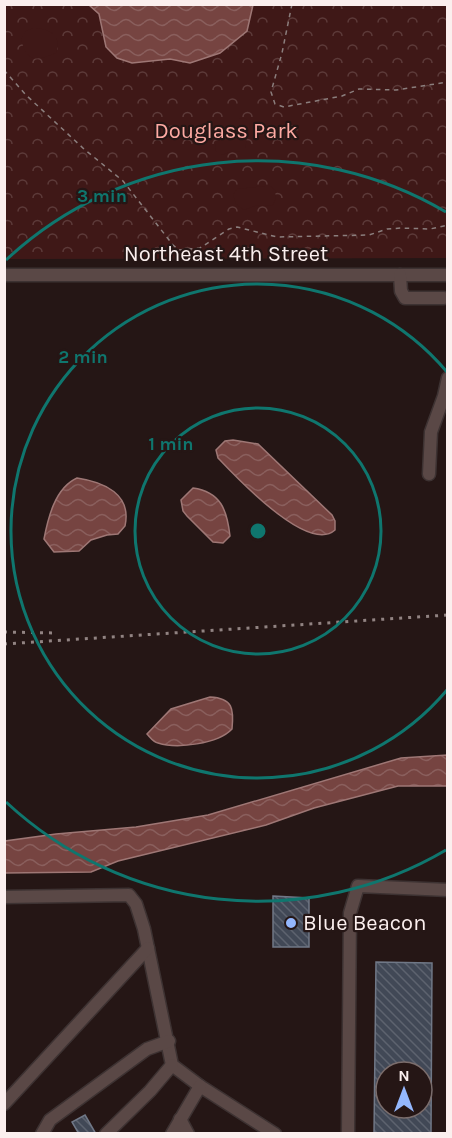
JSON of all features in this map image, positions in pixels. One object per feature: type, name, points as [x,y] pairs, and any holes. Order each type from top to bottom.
[{"type":"street","name":"Northeast 4th Street","points":[[4,275],[447,275]]},
{"type":"street","points":[[400,275],[401,296],[405,298],[444,298]]},
{"type":"street","points":[[429,474],[431,432],[444,396],[447,378]]},
{"type":"street","points":[[348,1134],[350,913],[358,886],[447,890]]},
{"type":"street","points":[[4,897],[129,895],[136,904],[148,948],[169,1041],[172,1065],[200,1086],[275,1134]]},
{"type":"street","points":[[4,1104],[148,948]]},
{"type":"street","points":[[42,1134],[50,1120],[147,1049],[169,1041]]},
{"type":"street","points":[[106,1134],[150,1091],[172,1065]]},
{"type":"street","points":[[172,1134],[200,1086]]},
{"type":"street","points":[[180,1119],[188,1134]]},
{"type":"path","points":[[292,4],[271,92],[272,100],[279,106],[342,96],[359,89],[396,90],[447,82]]},
{"type":"path","points":[[4,70],[26,95],[84,149],[123,181],[179,250],[200,248],[229,229],[237,227],[277,237],[369,235],[387,229],[430,229],[447,225]]},
{"type":"green space","name":"Douglass Park","points":[[4,5],[447,5],[447,258],[5,259]]},
{"type":"green space","points":[[33,28],[44,29],[56,37],[58,47],[56,53],[43,58],[29,56],[21,39],[26,31]]},
{"type":"green space","points":[[239,118],[246,119],[250,124],[245,148],[240,152],[234,151],[221,155],[216,151],[215,144]]},
{"type":"green space","points":[[270,186],[275,190],[276,199],[272,206],[257,205],[244,210],[236,204],[233,195],[237,189]]},
{"type":"water","points":[[89,5],[253,5],[247,31],[220,53],[190,63],[170,59],[132,63],[117,58],[106,47],[99,14]]},
{"type":"water","points":[[225,441],[258,444],[332,515],[335,530],[323,535],[308,532],[273,510],[240,481],[218,458],[216,450]]},
{"type":"water","points":[[77,478],[106,487],[120,498],[126,515],[125,526],[118,534],[91,540],[79,551],[54,552],[44,539],[50,513],[63,489]]},
{"type":"water","points":[[193,488],[210,494],[221,504],[227,518],[230,536],[223,543],[213,542],[183,511],[181,500]]},
{"type":"water","points":[[210,697],[228,702],[232,710],[232,729],[226,734],[197,744],[166,745],[153,741],[147,734],[171,709]]},
{"type":"water","points":[[447,755],[447,786],[398,786],[314,808],[266,825],[118,861],[91,872],[5,873],[5,841],[136,827],[208,815],[401,758]]},
{"type":"building","name":"Blue Beacon","points":[[273,896],[309,898],[309,947],[273,947]]},
{"type":"building","points":[[376,962],[432,963],[431,1060],[375,1060]]},
{"type":"building","points":[[85,1115],[96,1134],[79,1134],[72,1122]]},
{"type":"building","points":[[374,1120],[431,1120],[431,1134],[374,1134]]},
{"type":"railway","points":[[4,644],[448,615]]},
{"type":"railway","points":[[4,632],[58,633]]},
{"type":"place","name":"Blue Beacon","points":[[291,923]]}]
